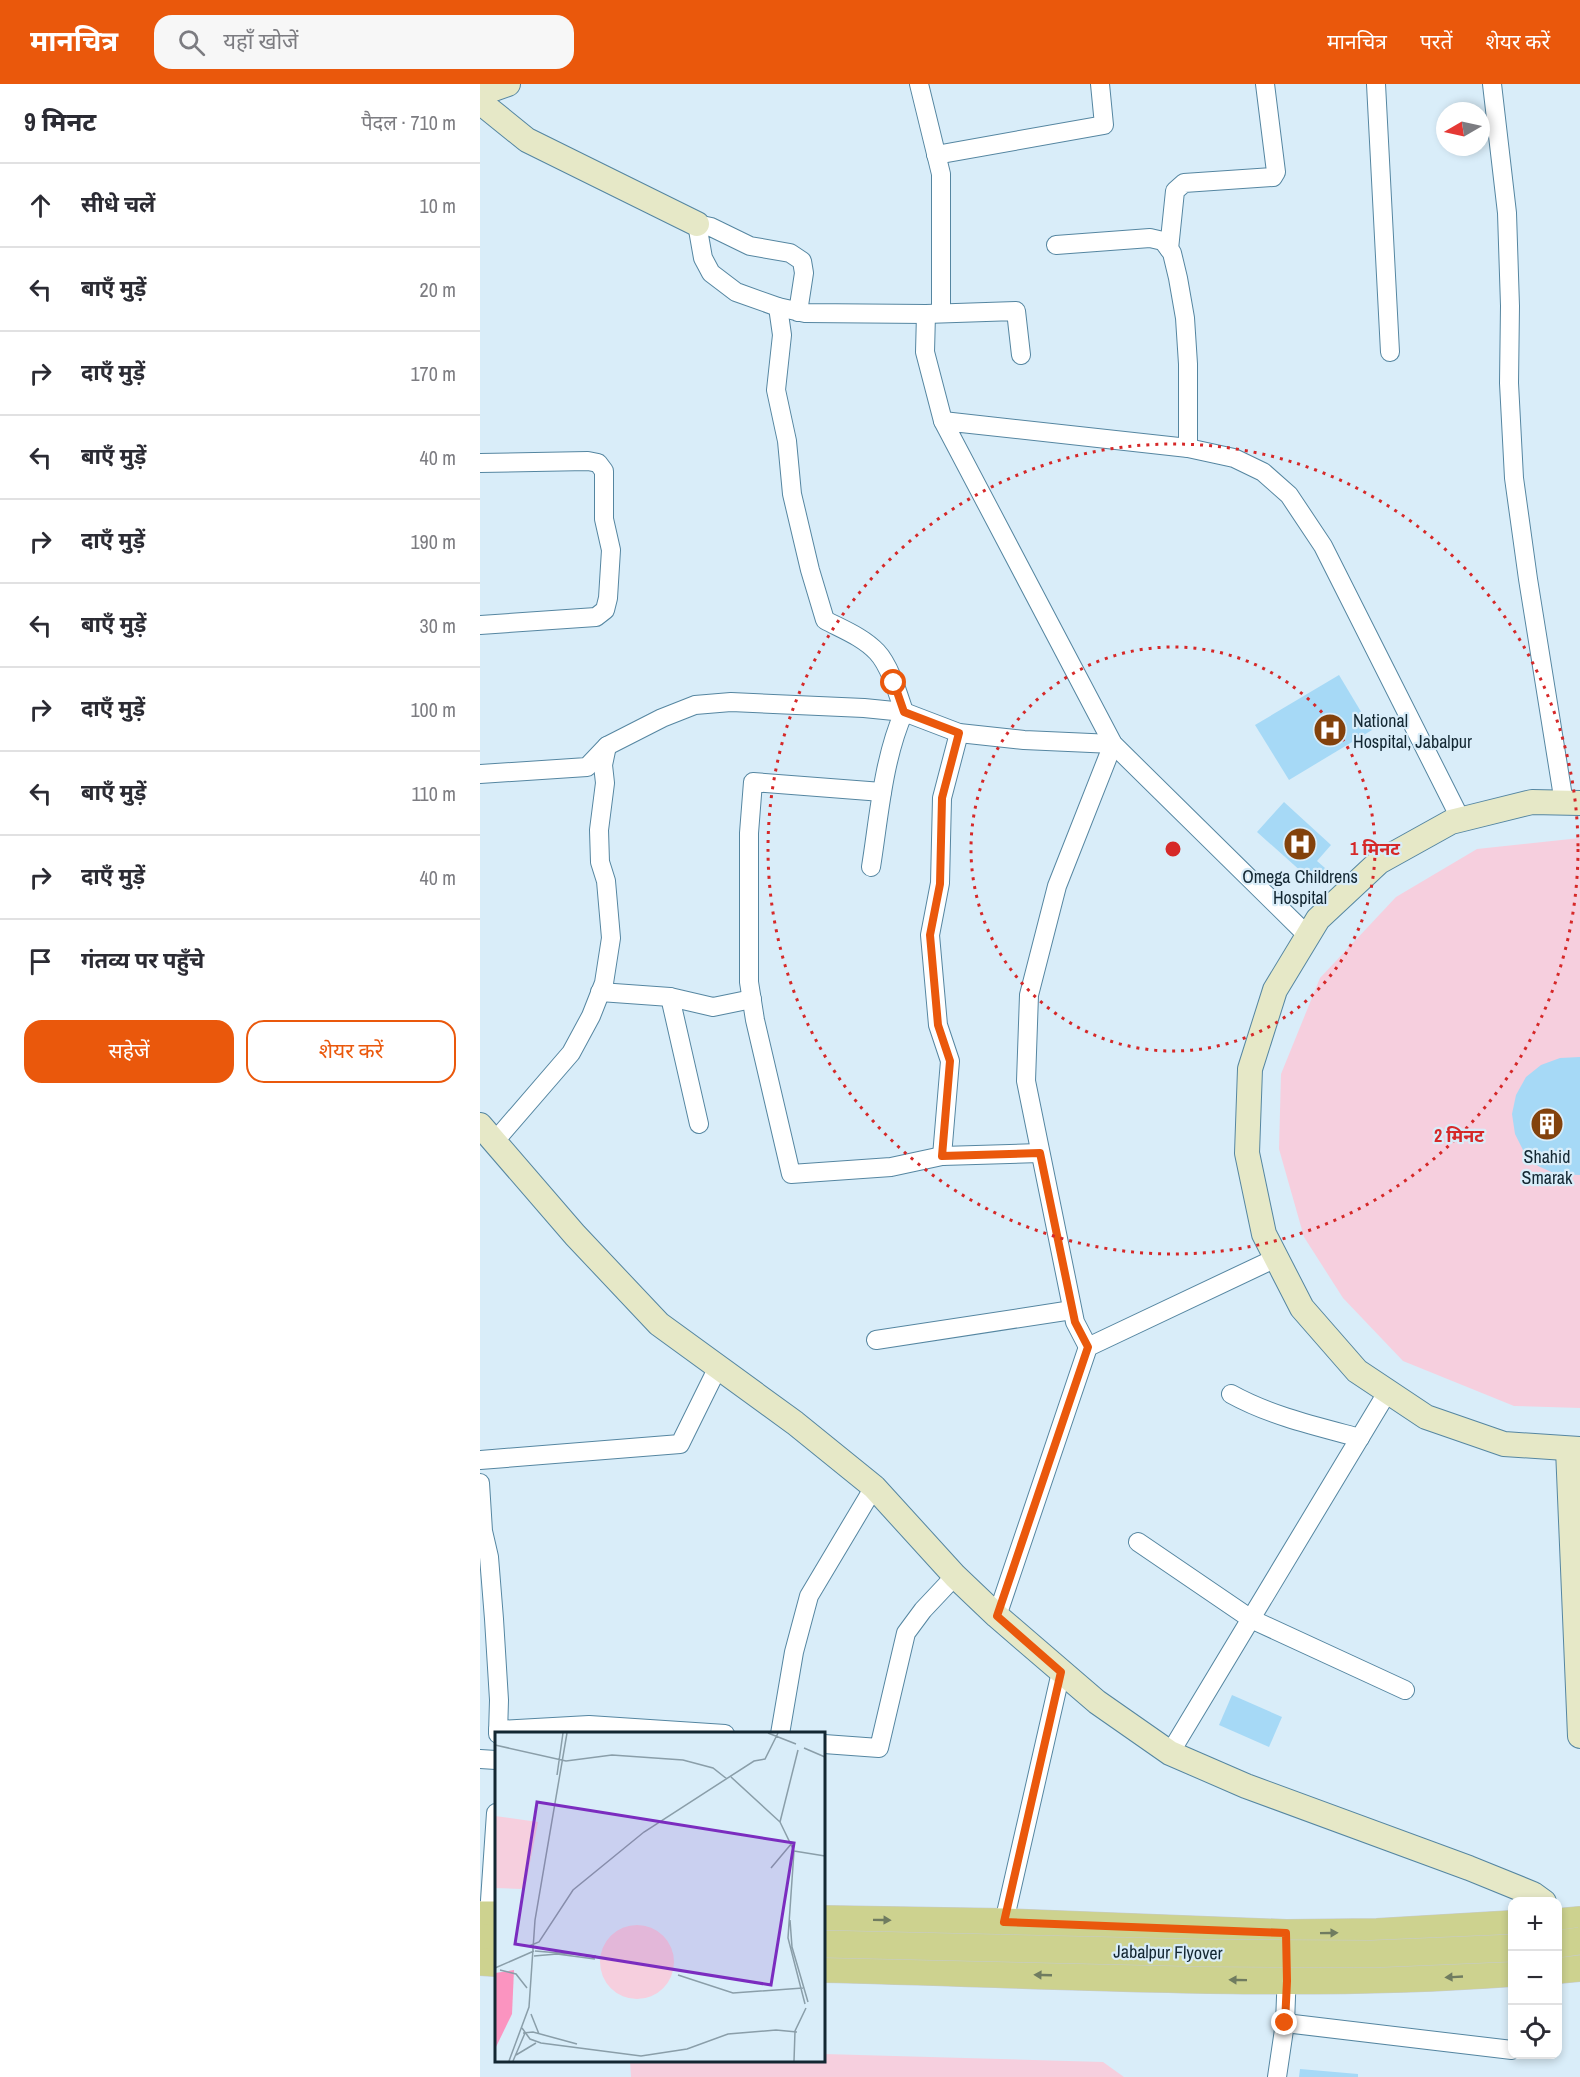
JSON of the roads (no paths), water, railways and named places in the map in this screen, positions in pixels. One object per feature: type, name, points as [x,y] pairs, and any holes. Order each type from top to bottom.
[{"type":"main road","points":[[825,1919],[1004,1922],[1286,1933],[1377,1932],[1508,1924]]},
{"type":"main road","name":"Jabalpur Flyover","points":[[825,1944],[1206,1953],[1372,1954],[1508,1948]]},
{"type":"main road","points":[[480,1962],[495,1963]]},
{"type":"main road","points":[[825,1969],[1287,1981],[1390,1980],[1508,1973]]},
{"type":"street","points":[[508,84],[491,90],[480,101],[527,140],[697,224],[711,227],[750,246],[790,252],[802,261],[804,273],[798,312]]},
{"type":"street","points":[[919,84],[941,174],[933,314],[925,352],[943,421],[1113,744],[1308,936]]},
{"type":"street","points":[[936,155],[1104,125],[1100,84]]},
{"type":"street","points":[[1168,249],[1177,187],[1184,183],[1273,177],[1276,172],[1264,84]]},
{"type":"street","points":[[1376,84],[1390,352]]},
{"type":"street","points":[[1492,84],[1507,213],[1510,306],[1509,383],[1514,478],[1528,579],[1572,803],[1532,802],[1451,822],[1378,862],[1318,919],[1275,990],[1250,1069],[1247,1153],[1264,1234],[1276,1258],[1302,1308],[1357,1371],[1426,1417],[1504,1444],[1574,1449],[1580,1736]]},
{"type":"street","points":[[697,224],[704,258],[711,273],[736,292],[778,307],[805,313],[933,314],[1016,310],[1021,355]]},
{"type":"street","points":[[1056,245],[1150,238],[1162,242],[1168,249],[1174,261],[1185,318],[1188,364],[1188,448]]},
{"type":"street","points":[[778,307],[782,335],[776,390],[787,441],[792,495],[825,620],[863,640],[879,654],[894,683],[904,712],[897,728],[882,792],[871,867]]},
{"type":"street","points":[[943,421],[1188,448],[1234,458],[1263,471],[1289,495],[1323,546],[1461,820]]},
{"type":"street","points":[[480,463],[588,461],[598,463],[604,471],[604,519],[611,550],[609,598],[605,610],[596,617],[480,625]]},
{"type":"street","points":[[480,774],[587,767],[607,746],[662,718],[695,705],[731,702],[904,712],[959,733],[1024,740],[1113,744]]},
{"type":"street","points":[[942,1156],[950,1061],[938,1025],[930,935],[940,884],[942,798],[959,733]]},
{"type":"street","points":[[1088,1347],[1075,1322],[1072,1310],[1026,1081],[1029,995],[1057,886],[1113,744]]},
{"type":"street","points":[[607,746],[603,765],[604,783],[599,830],[600,862],[606,881],[611,938],[604,983],[591,1016],[571,1053],[488,1133],[575,1235],[659,1324],[795,1422],[874,1487],[955,1576],[997,1616],[1097,1702],[1170,1753],[1246,1786],[1469,1868],[1537,1897]]},
{"type":"street","points":[[882,792],[753,782],[749,833],[749,982],[791,1174],[891,1167],[942,1156],[1040,1153]]},
{"type":"street","points":[[600,992],[670,998],[713,1007],[752,999]]},
{"type":"street","points":[[670,998],[699,1124]]},
{"type":"street","points":[[997,1616],[1088,1347],[1276,1258]]},
{"type":"street","points":[[876,1340],[1072,1310]]},
{"type":"street","points":[[480,1460],[680,1444],[718,1367]]},
{"type":"street","points":[[1170,1753],[1388,1391]]},
{"type":"street","points":[[1231,1394],[1253,1406],[1286,1419],[1360,1438]]},
{"type":"street","points":[[480,1483],[482,1539],[489,1557],[487,1620],[499,1700],[498,1732],[589,1725],[695,1732]]},
{"type":"street","points":[[780,1732],[794,1652],[809,1596],[874,1487]]},
{"type":"street","points":[[1138,1542],[1251,1619],[1405,1690]]},
{"type":"street","points":[[825,1744],[879,1748],[906,1633],[923,1610],[955,1576]]},
{"type":"street","points":[[1004,1922],[1061,1672]]},
{"type":"street","points":[[480,1759],[495,1760]]},
{"type":"street","points":[[488,1924],[495,1827]]},
{"type":"street","points":[[1566,1926],[1571,1969]]},
{"type":"street","points":[[1277,2077],[1285,2023],[1286,1933]]},
{"type":"street","points":[[1285,2023],[1508,2050]]},
{"type":"place","name":"National Hospital, Jabalpur","points":[[1330,730]]},
{"type":"place","name":"Omega Childrens Hospital","points":[[1300,844]]},
{"type":"place","name":"Shahid Smarak","points":[[1547,1124]]}]
